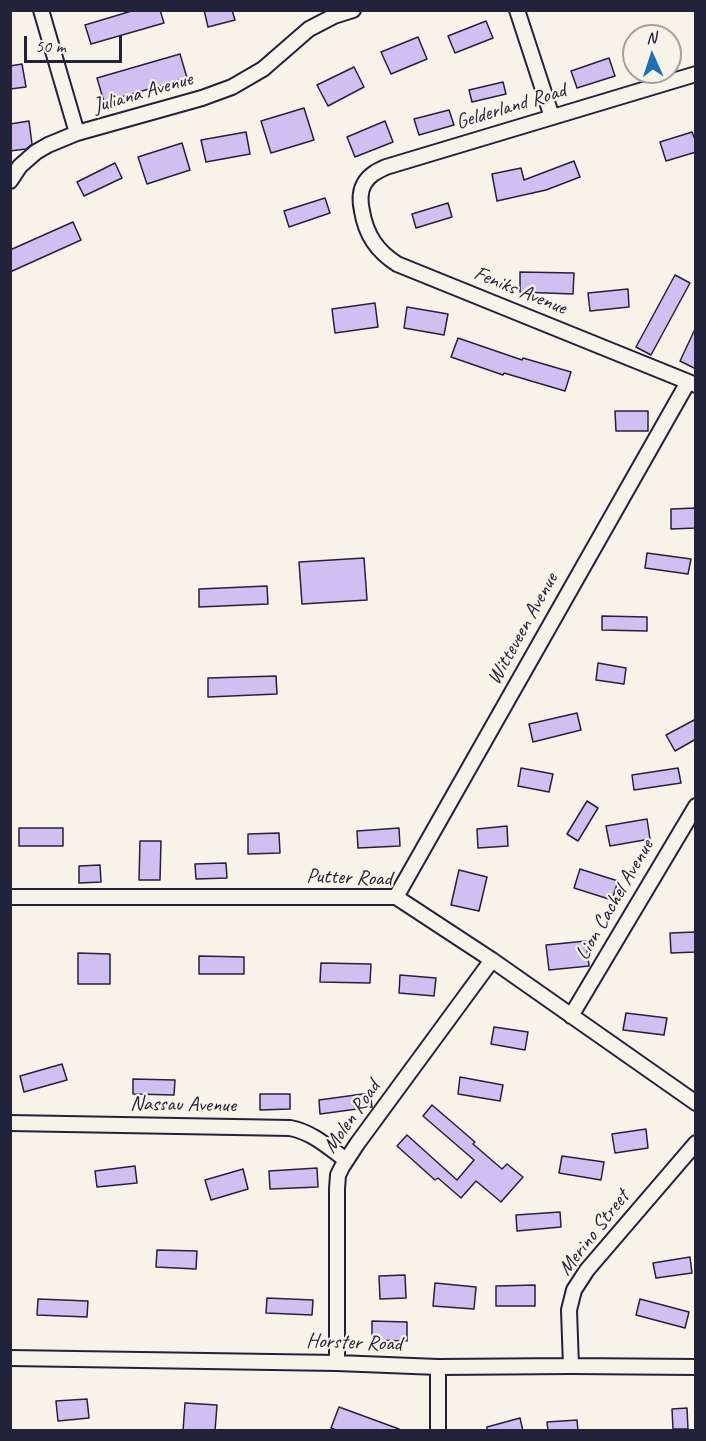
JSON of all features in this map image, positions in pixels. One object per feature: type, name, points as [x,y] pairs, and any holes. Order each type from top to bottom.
[{"type":"street","points":[[41,10],[76,134]]},
{"type":"street","name":"Juliana Avenue","points":[[10,181],[20,166],[48,145],[76,134],[202,98],[232,87],[263,69],[309,29],[334,16],[353,10]]},
{"type":"street","points":[[517,10],[552,117]]},
{"type":"street","name":"Gelderland Road","points":[[360,204],[360,194],[364,184],[379,170],[696,74]]},
{"type":"street","name":"Feniks Avenue","points":[[360,204],[366,230],[371,239],[388,258],[397,264],[692,383]]},
{"type":"street","name":"Witteveen Avenue","points":[[396,897],[692,383]]},
{"type":"street","name":"Lion Cachel Avenue","points":[[572,1017],[696,806]]},
{"type":"street","name":"Putter Road","points":[[10,897],[396,897],[492,960],[696,1103]]},
{"type":"street","name":"Molen Road","points":[[337,1363],[336,1202],[338,1175],[346,1160],[492,960]]},
{"type":"street","name":"Nassau Avenue","points":[[10,1123],[290,1128],[312,1135],[346,1160]]},
{"type":"street","name":"Merino Street","points":[[571,1366],[569,1310],[574,1290],[586,1270],[696,1143]]},
{"type":"street","name":"Horster Road","points":[[10,1358],[337,1363],[438,1367],[696,1367]]},
{"type":"street","points":[[438,1367],[438,1431]]},
{"type":"building","points":[[135,10],[160,10],[164,23],[91,44],[85,25]]},
{"type":"building","points":[[204,10],[232,10],[235,20],[208,27]]},
{"type":"building","points":[[486,21],[493,38],[455,53],[448,36]]},
{"type":"building","points":[[418,37],[427,59],[391,74],[381,52]]},
{"type":"building","points":[[180,54],[187,78],[104,102],[97,78]]},
{"type":"building","points":[[609,58],[615,76],[577,88],[571,71]]},
{"type":"building","points":[[22,64],[26,87],[10,89],[10,66]]},
{"type":"building","points":[[354,67],[364,87],[328,106],[317,85]]},
{"type":"building","points":[[503,82],[506,94],[472,102],[469,90]]},
{"type":"building","points":[[304,108],[314,140],[271,153],[261,121]]},
{"type":"building","points":[[449,110],[454,125],[419,135],[414,119]]},
{"type":"building","points":[[29,121],[32,144],[26,149],[10,151],[10,124]]},
{"type":"building","points":[[385,121],[393,142],[355,157],[347,137]]},
{"type":"building","points":[[246,132],[250,154],[206,162],[201,140]]},
{"type":"building","points":[[692,132],[696,142],[696,152],[666,161],[660,142]]},
{"type":"building","points":[[182,143],[190,170],[147,184],[138,157]]},
{"type":"building","points":[[574,161],[580,177],[546,190],[497,201],[492,174],[521,168],[524,180]]},
{"type":"building","points":[[115,163],[122,178],[84,196],[77,182]]},
{"type":"building","points":[[325,198],[330,213],[289,227],[284,211]]},
{"type":"building","points":[[448,203],[452,217],[416,228],[412,214]]},
{"type":"building","points":[[73,222],[81,240],[10,272],[10,250]]},
{"type":"building","points":[[520,272],[574,273],[573,294],[520,292]]},
{"type":"building","points":[[675,275],[690,283],[651,355],[636,347]]},
{"type":"building","points":[[628,289],[629,307],[590,311],[588,293]]},
{"type":"building","points":[[375,303],[378,327],[335,333],[332,309]]},
{"type":"building","points":[[407,307],[448,314],[444,335],[404,328]]},
{"type":"building","points":[[696,327],[696,369],[680,361]]},
{"type":"building","points":[[458,338],[522,360],[523,358],[571,372],[565,391],[504,373],[503,375],[451,357]]},
{"type":"building","points":[[615,411],[648,411],[648,431],[616,431]]},
{"type":"building","points":[[696,508],[696,528],[671,529],[671,509]]},
{"type":"building","points":[[647,553],[691,559],[688,574],[645,568]]},
{"type":"building","points":[[364,558],[367,600],[302,604],[299,562]]},
{"type":"building","points":[[267,586],[268,604],[199,607],[199,589]]},
{"type":"building","points":[[602,616],[647,617],[647,631],[602,630]]},
{"type":"building","points":[[598,663],[626,668],[624,684],[596,680]]},
{"type":"building","points":[[276,676],[277,694],[208,697],[208,678]]},
{"type":"building","points":[[577,713],[581,730],[533,742],[529,724]]},
{"type":"building","points":[[696,719],[696,739],[675,751],[666,735]]},
{"type":"building","points":[[521,768],[553,774],[549,792],[518,786]]},
{"type":"building","points":[[678,768],[681,783],[634,790],[632,775]]},
{"type":"building","points":[[587,801],[598,808],[578,841],[567,834]]},
{"type":"building","points":[[647,819],[650,839],[610,846],[606,826]]},
{"type":"building","points":[[507,826],[508,846],[478,848],[477,829]]},
{"type":"building","points":[[19,828],[63,828],[63,846],[19,846]]},
{"type":"building","points":[[399,828],[400,846],[358,848],[357,831]]},
{"type":"building","points":[[279,833],[280,853],[248,854],[248,834]]},
{"type":"building","points":[[140,841],[161,841],[160,880],[139,880]]},
{"type":"building","points":[[226,863],[227,878],[196,879],[195,864]]},
{"type":"building","points":[[100,865],[101,882],[79,883],[79,866]]},
{"type":"building","points":[[580,869],[618,881],[612,900],[574,888]]},
{"type":"building","points":[[459,870],[487,877],[479,911],[451,905]]},
{"type":"building","points":[[696,932],[696,952],[671,953],[670,933]]},
{"type":"building","points":[[586,941],[589,966],[549,970],[546,945]]},
{"type":"building","points":[[78,953],[110,954],[110,984],[78,984]]},
{"type":"building","points":[[199,956],[244,957],[244,974],[199,974]]},
{"type":"building","points":[[321,963],[371,964],[370,983],[320,982]]},
{"type":"building","points":[[400,975],[436,978],[434,996],[399,993]]},
{"type":"building","points":[[626,1013],[667,1018],[664,1035],[623,1030]]},
{"type":"building","points":[[494,1027],[528,1032],[525,1050],[491,1044]]},
{"type":"building","points":[[62,1064],[67,1080],[24,1092],[20,1076]]},
{"type":"building","points":[[460,1077],[503,1085],[500,1101],[458,1094]]},
{"type":"building","points":[[133,1079],[175,1080],[174,1095],[133,1094]]},
{"type":"building","points":[[370,1093],[372,1107],[320,1114],[319,1100]]},
{"type":"building","points":[[260,1094],[290,1094],[290,1109],[260,1110]]},
{"type":"building","points":[[432,1105],[502,1169],[507,1164],[523,1177],[501,1202],[476,1181],[461,1198],[438,1178],[435,1180],[397,1146],[407,1135],[457,1180],[474,1160],[423,1116]]},
{"type":"building","points":[[646,1129],[648,1148],[615,1153],[612,1134]]},
{"type":"building","points":[[562,1156],[604,1162],[601,1180],[559,1173]]},
{"type":"building","points":[[135,1166],[137,1183],[97,1187],[95,1171]]},
{"type":"building","points":[[317,1168],[318,1187],[270,1189],[269,1171]]},
{"type":"building","points":[[243,1169],[248,1189],[211,1200],[205,1180]]},
{"type":"building","points":[[560,1212],[561,1227],[517,1231],[516,1215]]},
{"type":"building","points":[[157,1250],[197,1251],[196,1269],[156,1267]]},
{"type":"building","points":[[690,1257],[692,1273],[656,1278],[653,1263]]},
{"type":"building","points":[[405,1275],[406,1298],[380,1299],[379,1276]]},
{"type":"building","points":[[435,1283],[476,1287],[474,1309],[433,1306]]},
{"type":"building","points":[[535,1285],[535,1306],[496,1306],[496,1286]]},
{"type":"building","points":[[267,1298],[313,1300],[312,1315],[266,1313]]},
{"type":"building","points":[[38,1299],[88,1301],[87,1317],[37,1315]]},
{"type":"building","points":[[640,1299],[689,1312],[685,1328],[636,1315]]},
{"type":"building","points":[[372,1321],[407,1322],[407,1341],[372,1340]]},
{"type":"building","points":[[87,1399],[89,1418],[58,1421],[56,1401]]},
{"type":"building","points":[[185,1403],[217,1405],[215,1431],[183,1431]]},
{"type":"building","points":[[339,1407],[399,1429],[398,1431],[339,1431],[331,1428]]},
{"type":"building","points":[[687,1408],[688,1429],[673,1429],[672,1409]]},
{"type":"building","points":[[520,1418],[523,1431],[487,1431],[487,1427]]},
{"type":"building","points":[[577,1420],[578,1431],[548,1431],[547,1422]]}]
